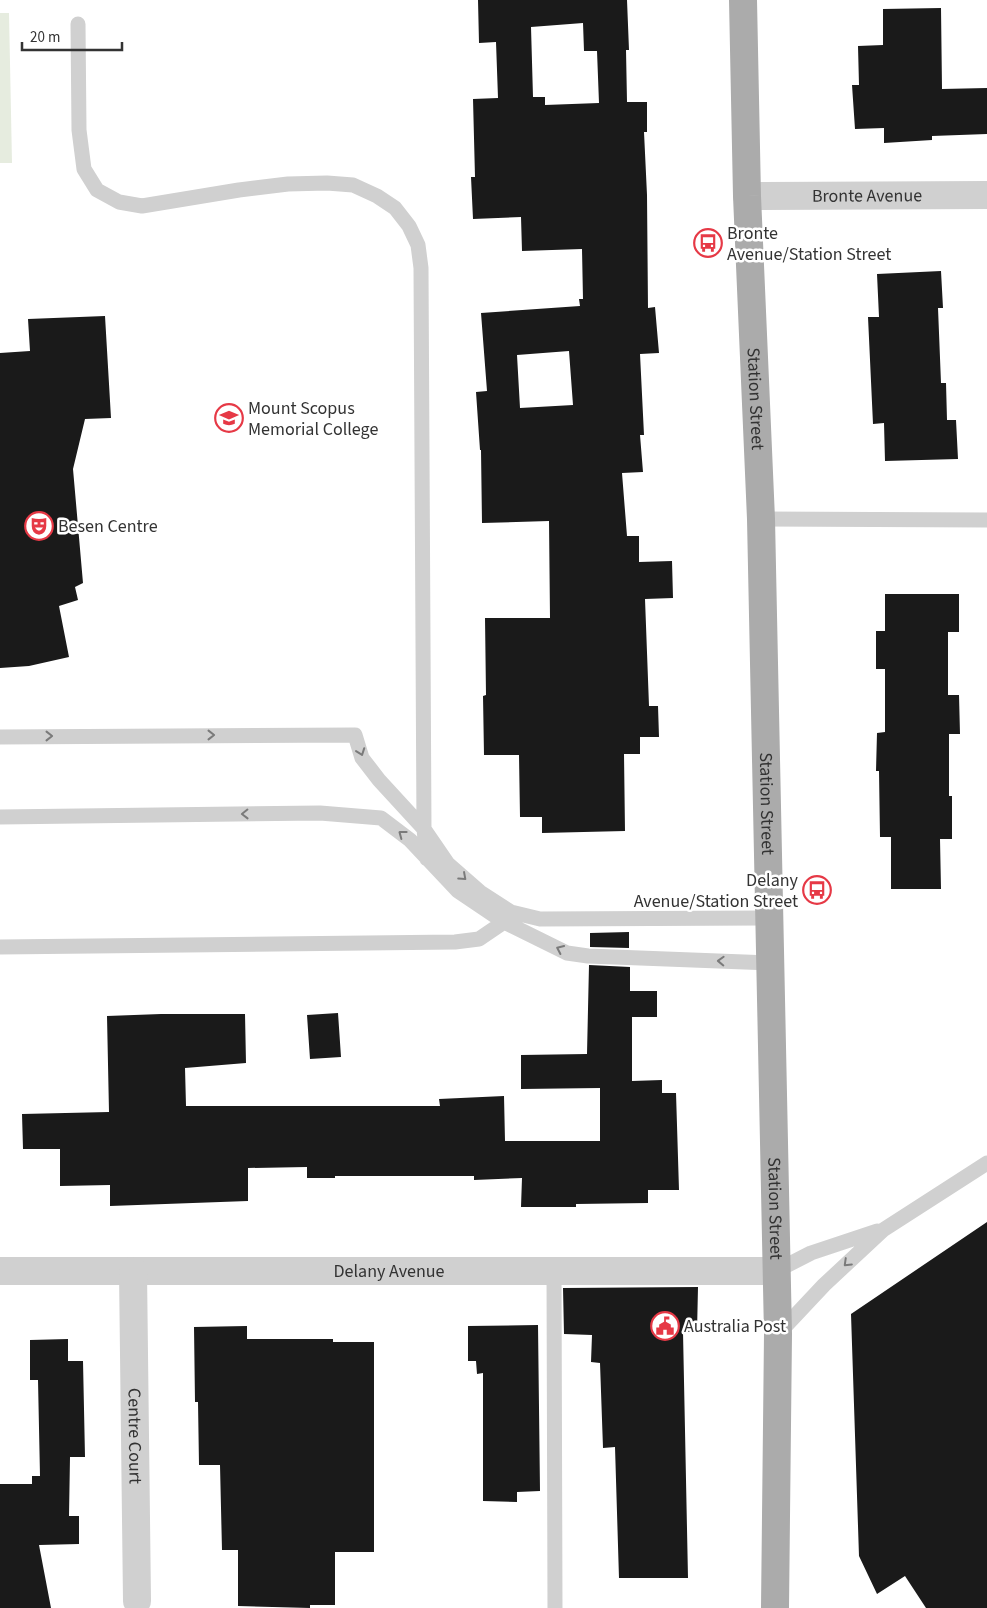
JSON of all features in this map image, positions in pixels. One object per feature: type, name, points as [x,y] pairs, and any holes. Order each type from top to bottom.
[{"type":"main road","name":"Station Street","points":[[743,0],[747,196],[761,519],[778,1334],[775,1608]]},
{"type":"street","name":"Bronte Avenue","points":[[747,196],[987,195]]},
{"type":"street","name":"Delany Avenue","points":[[0,1271],[776,1271]]},
{"type":"street","name":"Centre Court","points":[[133,1271],[137,1602]]},
{"type":"lane","points":[[78,24],[79,130],[84,169],[98,190],[119,202],[142,206],[288,184],[327,183],[353,185],[377,196],[395,208],[409,226],[418,245],[421,278],[424,829],[427,859]]},
{"type":"lane","points":[[761,519],[987,520]]},
{"type":"lane","points":[[0,737],[355,735],[362,758],[379,780],[424,829],[448,864],[507,917],[540,919],[769,918]]},
{"type":"lane","points":[[0,817],[320,813],[381,818],[410,840],[458,891],[507,917],[567,953],[588,956],[770,963]]},
{"type":"lane","points":[[0,947],[455,942],[479,939],[507,917]]},
{"type":"lane","points":[[778,1334],[824,1285],[883,1230],[987,1164]]},
{"type":"lane","points":[[776,1271],[811,1253],[883,1230]]},
{"type":"lane","points":[[554,1271],[555,1608]]},
{"type":"shaded area","points":[[0,13],[9,13],[12,163],[0,163]]},
{"type":"building","points":[[478,0],[627,0],[629,50],[626,50],[627,102],[647,102],[647,132],[644,132],[647,195],[648,308],[655,307],[659,353],[640,354],[644,435],[640,435],[643,472],[622,473],[627,536],[639,536],[639,562],[672,561],[673,598],[645,599],[649,706],[658,706],[659,737],[640,737],[640,754],[624,754],[625,831],[542,833],[542,817],[520,817],[519,755],[484,755],[483,696],[486,695],[485,618],[550,618],[549,521],[482,523],[481,450],[476,392],[487,391],[481,313],[580,306],[579,299],[583,299],[582,249],[522,251],[521,217],[473,219],[471,177],[475,177],[473,99],[498,98],[496,42],[479,43]],"holes":[[[583,23],[584,51],[597,51],[599,103],[545,105],[545,97],[533,97],[531,27]],[[569,351],[573,405],[520,408],[517,355]]]},
{"type":"building","points":[[941,8],[942,89],[987,88],[987,134],[932,136],[932,140],[884,143],[884,128],[855,129],[852,85],[859,85],[858,46],[883,45],[883,9]]},
{"type":"building","points":[[941,271],[943,308],[938,308],[941,383],[946,383],[947,420],[956,420],[958,459],[885,461],[884,423],[873,424],[868,317],[879,317],[877,274]]},
{"type":"building","name":"Besen Centre","points":[[105,316],[111,418],[85,419],[73,469],[83,583],[75,587],[78,600],[59,606],[69,657],[29,666],[0,668],[0,353],[30,351],[28,319]]},
{"type":"building","points":[[885,594],[959,594],[959,632],[948,632],[948,695],[959,695],[960,734],[949,734],[949,796],[952,796],[952,839],[940,839],[941,889],[891,889],[891,837],[880,837],[879,771],[876,771],[877,733],[885,732],[885,669],[876,669],[876,631],[885,631]]},
{"type":"building","points":[[629,932],[629,948],[590,947],[590,933]]},
{"type":"building","points":[[589,965],[630,967],[630,991],[657,991],[657,1017],[632,1017],[632,1081],[662,1080],[662,1093],[676,1093],[679,1190],[648,1190],[648,1203],[576,1204],[576,1207],[521,1207],[522,1178],[474,1180],[474,1176],[335,1176],[335,1178],[307,1178],[307,1167],[248,1168],[248,1201],[110,1206],[110,1185],[60,1186],[60,1149],[23,1149],[22,1114],[109,1112],[107,1016],[161,1014],[245,1014],[246,1063],[185,1068],[186,1106],[440,1106],[439,1099],[504,1096],[505,1141],[600,1141],[600,1088],[521,1089],[521,1055],[587,1054]]},
{"type":"building","points":[[338,1013],[341,1057],[310,1059],[307,1015]]},
{"type":"building","points":[[987,1222],[987,1608],[926,1608],[905,1576],[877,1594],[859,1556],[851,1314]]},
{"type":"building","points":[[698,1287],[697,1332],[683,1332],[688,1578],[619,1578],[615,1447],[603,1448],[600,1363],[591,1362],[592,1335],[564,1334],[563,1288]]},
{"type":"building","points":[[538,1325],[540,1491],[517,1492],[517,1502],[483,1501],[483,1373],[477,1374],[476,1361],[468,1361],[468,1326]]},
{"type":"building","points":[[247,1326],[247,1339],[333,1339],[333,1342],[374,1342],[374,1552],[335,1552],[335,1605],[310,1605],[310,1608],[238,1606],[238,1550],[222,1550],[220,1465],[199,1465],[198,1402],[195,1402],[194,1327]]},
{"type":"building","points":[[68,1339],[68,1361],[83,1361],[85,1457],[70,1457],[69,1516],[79,1516],[79,1544],[39,1545],[51,1608],[0,1608],[0,1484],[32,1484],[32,1476],[40,1476],[38,1380],[30,1380],[30,1340]]},
{"type":"place","name":"Bronte Avenue/Station Street","points":[[708,243]]},
{"type":"place","name":"Mount Scopus Memorial College","points":[[229,418]]},
{"type":"place","name":"Besen Centre","points":[[39,526]]},
{"type":"place","name":"Delany Avenue/Station Street","points":[[817,890]]},
{"type":"place","name":"Australia Post","points":[[665,1326]]}]
